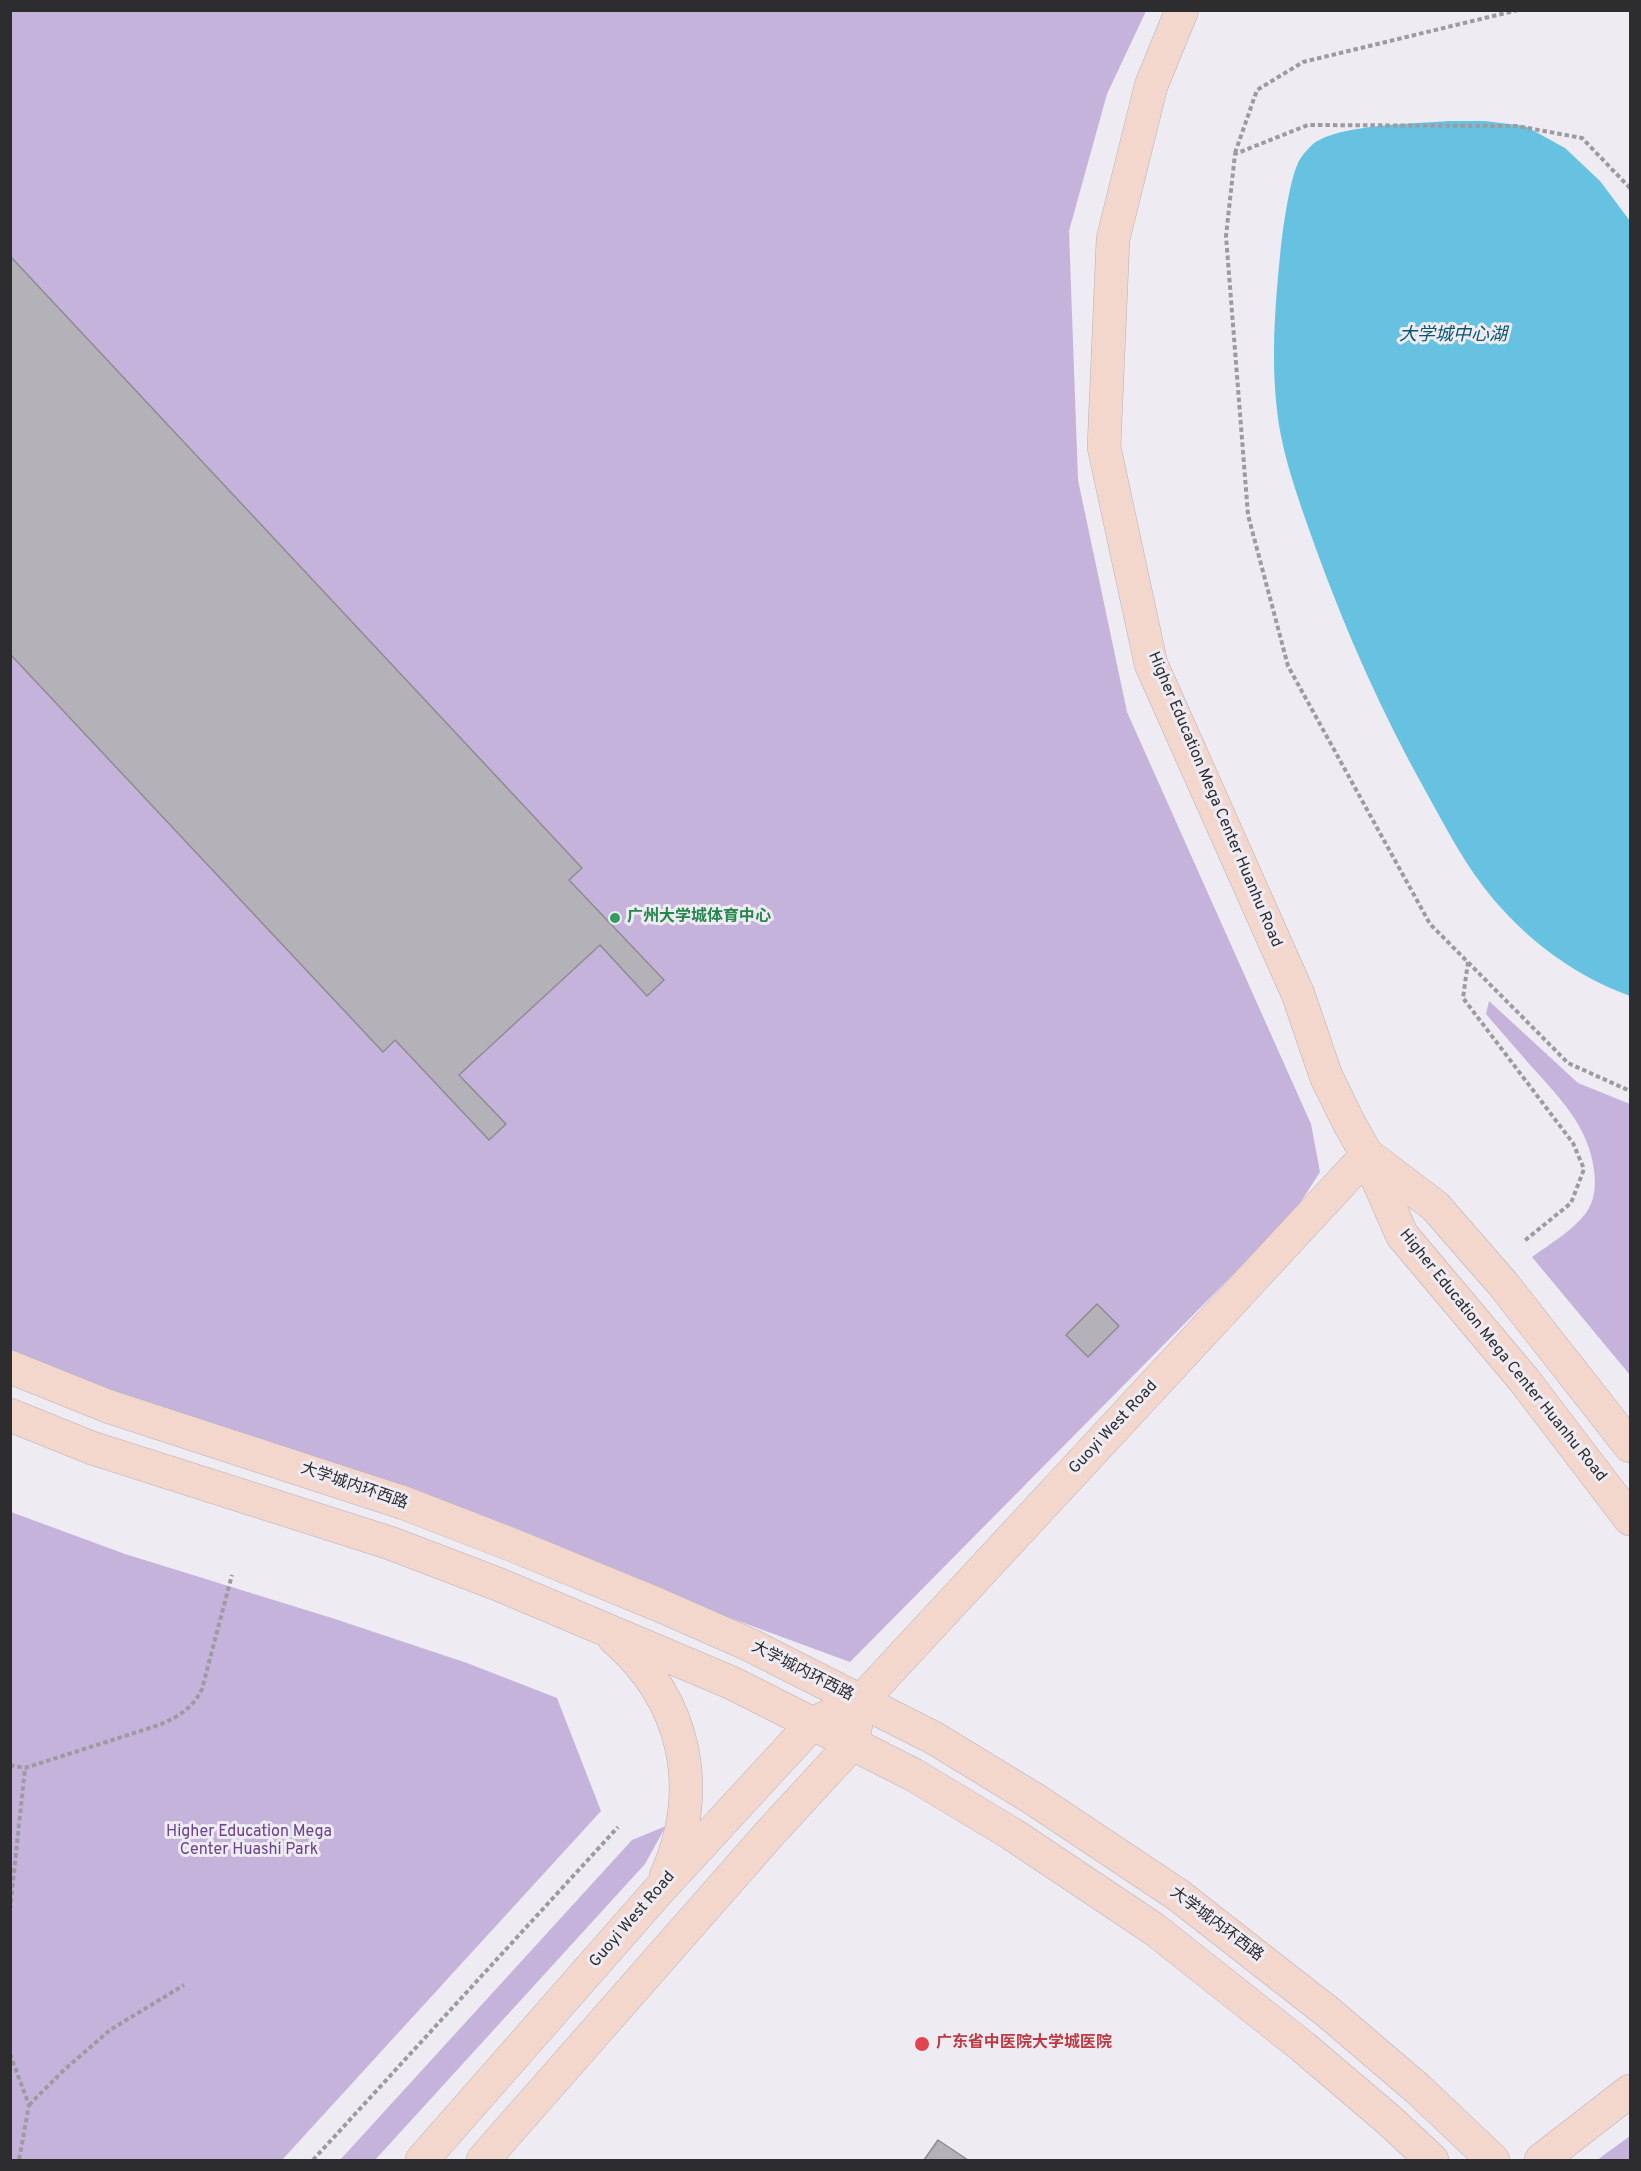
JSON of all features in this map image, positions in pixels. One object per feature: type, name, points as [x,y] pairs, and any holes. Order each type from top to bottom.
[{"type":"main road","name":"Higher Education Mega Center Huanhu Road","points":[[1182,10],[1151,86],[1113,239],[1104,447],[1151,664],[1298,994],[1326,1076],[1367,1155],[1402,1235],[1524,1380],[1630,1519]]},
{"type":"main road","name":"Higher Education Mega Center Huanhu Road","points":[[1367,1155],[1436,1206],[1503,1284],[1630,1446]]},
{"type":"main road","name":"Guoyi West Road","points":[[422,2160],[660,1889],[812,1724],[861,1701],[1367,1155]]},
{"type":"main road","name":"大学城内环西路","points":[[10,1367],[107,1406],[404,1503],[515,1546],[750,1645],[934,1738],[991,1772],[1178,1895],[1329,2013],[1418,2090],[1493,2160]]},
{"type":"main road","points":[[10,1415],[92,1448],[390,1543],[500,1585],[732,1683],[914,1775],[1046,1857],[1154,1929],[1318,2060],[1432,2160]]},
{"type":"main road","points":[[601,1627],[633,1655],[648,1673],[662,1695],[681,1740],[686,1763],[687,1790],[684,1818],[670,1866],[660,1889]]},
{"type":"main road","points":[[483,2160],[771,1832],[852,1744],[861,1701]]},
{"type":"main road","points":[[1541,2160],[1630,2091]]},
{"type":"path","points":[[1518,10],[1303,62],[1257,90],[1235,154],[1226,236],[1248,514],[1288,666],[1430,924],[1568,1063],[1630,1091]]},
{"type":"path","points":[[1235,154],[1308,125],[1517,126],[1582,138],[1630,188]]},
{"type":"path","points":[[1468,961],[1463,998],[1573,1143],[1584,1169],[1571,1203],[1523,1242]]},
{"type":"path","points":[[10,1765],[25,1768],[159,1725],[176,1718],[187,1710],[197,1700],[202,1689],[232,1575]]},
{"type":"path","points":[[10,1910],[25,1768]]},
{"type":"path","points":[[313,2160],[618,1827]]},
{"type":"path","points":[[29,2104],[103,2036],[184,1984]]},
{"type":"path","points":[[10,2054],[29,2104],[19,2160]]},
{"type":"green space","name":"广州大学城体育中心","points":[[10,11],[1146,11],[1107,94],[1069,231],[1078,480],[1127,712],[1311,1124],[1320,1172],[1293,1214],[850,1662],[11,1354]]},
{"type":"green space","points":[[1489,1001],[1578,1083],[1630,1104],[1630,1375],[1532,1257],[1568,1231],[1586,1213],[1594,1192],[1594,1170],[1591,1154],[1579,1126],[1562,1101],[1486,1014]]},
{"type":"green space","name":"Higher Education Mega Center Huashi Park","points":[[11,1512],[125,1554],[335,1619],[467,1663],[557,1698],[601,1811],[282,2160],[11,2160]]},
{"type":"green space","points":[[666,1826],[645,1864],[375,2160],[340,2160],[632,1840]]},
{"type":"green space","points":[[1630,2136],[1630,2160],[1597,2160]]},
{"type":"water","name":"大学城中心湖","points":[[1485,121],[1525,126],[1565,148],[1600,181],[1630,221],[1630,996],[1591,979],[1539,944],[1494,900],[1465,861],[1409,761],[1352,641],[1301,507],[1281,436],[1274,369],[1276,301],[1286,208],[1299,160],[1312,145],[1323,138],[1339,133],[1377,126]]},
{"type":"building","points":[[10,256],[582,868],[569,880],[664,980],[647,996],[600,945],[459,1075],[506,1124],[489,1140],[395,1040],[383,1052],[10,654]]},
{"type":"building","points":[[1097,1304],[1119,1326],[1088,1357],[1066,1335]]},
{"type":"building","points":[[938,2140],[968,2160],[924,2160]]},
{"type":"place","name":"广州大学城体育中心","points":[[615,918]]},
{"type":"place","name":"广东省中医院大学城医院","points":[[922,2044]]}]
